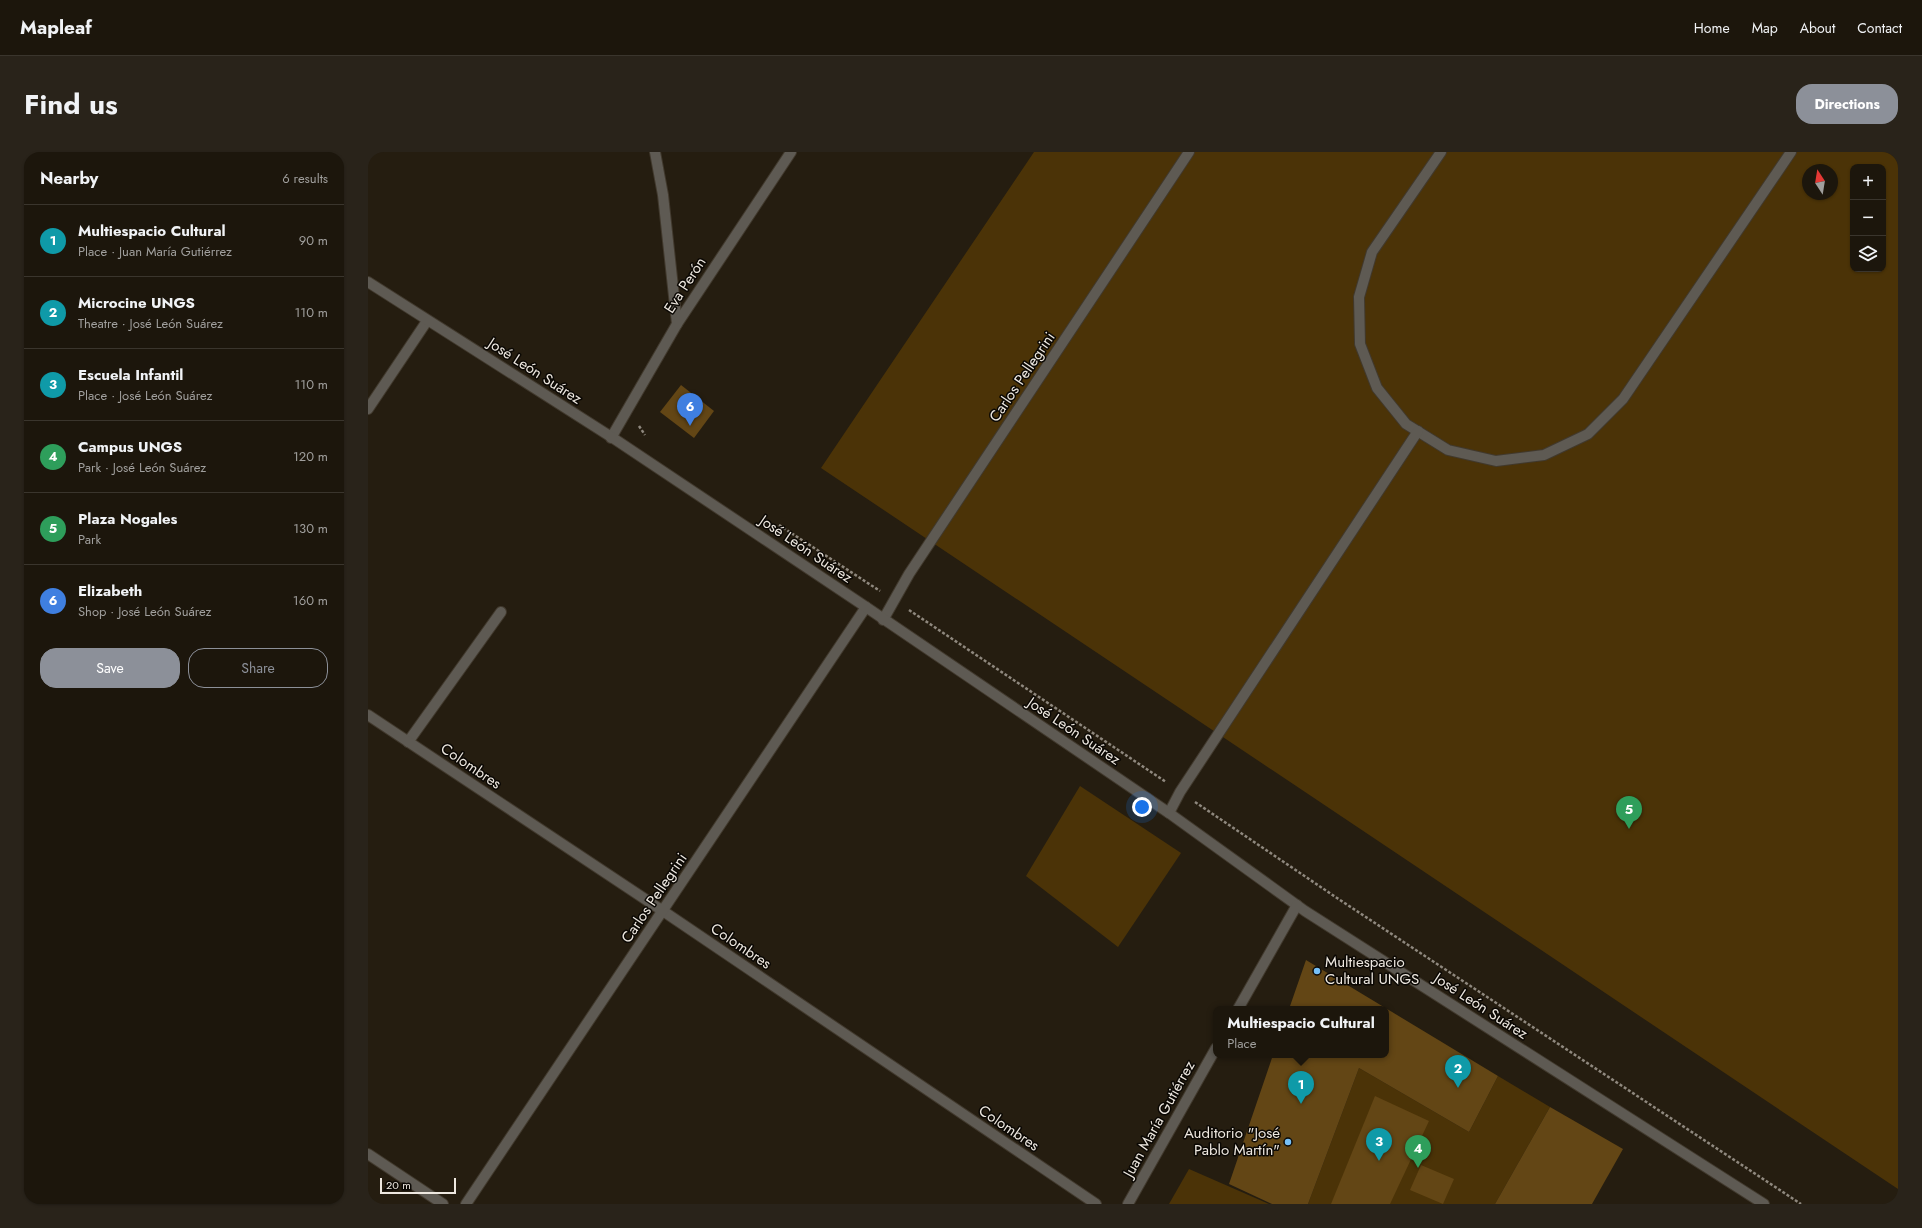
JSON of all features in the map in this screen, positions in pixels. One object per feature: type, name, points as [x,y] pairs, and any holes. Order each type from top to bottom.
[{"type":"street","points":[[655,152],[662,194],[677,324]]},
{"type":"street","name":"Eva Perón","points":[[611,438],[677,324],[791,152]]},
{"type":"street","name":"Carlos Pellegrini","points":[[883,620],[893,599],[1189,152]]},
{"type":"street","points":[[1440,152],[1372,252],[1359,297],[1360,344],[1377,388],[1406,424],[1448,450],[1496,460],[1544,455],[1588,434],[1623,399],[1791,152]]},
{"type":"street","name":"José León Suárez","points":[[368,282],[611,438],[866,607],[1169,813],[1297,906],[1764,1204]]},
{"type":"street","points":[[368,409],[427,321]]},
{"type":"street","points":[[1169,813],[1180,792],[1418,432]]},
{"type":"street","name":"Carlos Pellegrini","points":[[466,1204],[866,607]]},
{"type":"street","points":[[408,742],[501,612]]},
{"type":"street","name":"Colombres","points":[[368,715],[663,911],[1096,1204]]},
{"type":"street","points":[[1240,1006],[1297,906]]},
{"type":"street","name":"Juan María Gutiérrez","points":[[1128,1204],[1213,1053]]},
{"type":"street","points":[[368,1154],[443,1204]]},
{"type":"path","points":[[626,412],[649,439]]},
{"type":"path","points":[[773,521],[893,599],[1351,907],[1801,1204]]},
{"type":"shaded area","points":[[1034,152],[1898,152],[1898,1189],[821,468]]},
{"type":"shaded area","points":[[1080,786],[1181,853],[1118,947],[1026,876]]},
{"type":"shaded area","points":[[1359,1068],[1469,1132],[1498,1076],[1550,1107],[1495,1204],[1308,1204]]},
{"type":"shaded area","points":[[1189,1169],[1269,1204],[1169,1204]]},
{"type":"building","points":[[681,385],[714,411],[694,438],[660,412]]},
{"type":"building","points":[[1306,960],[1382,1006],[1290,1006]]},
{"type":"building","points":[[1389,1010],[1498,1076],[1469,1132],[1359,1068],[1308,1204],[1272,1204],[1229,1184],[1272,1058],[1389,1058]]},
{"type":"building","points":[[1375,1096],[1429,1121],[1390,1204],[1331,1204]]},
{"type":"building","points":[[1550,1107],[1623,1149],[1592,1204],[1495,1204]]},
{"type":"building","points":[[1421,1165],[1454,1179],[1443,1204],[1410,1190]]},
{"type":"place","name":"Elizabeth","points":[[690,426]]},
{"type":"place","name":"Plaza Nogales","points":[[1629,829]]},
{"type":"place","name":"Multiespacio Cultural UNGS","points":[[1317,971]]},
{"type":"place","name":"Microcine UNGS","points":[[1458,1088]]},
{"type":"place","name":"Multiespacio Cultural","points":[[1301,1104]]},
{"type":"place","name":"Auditorio \"José Pablo Martín\"","points":[[1288,1142]]},
{"type":"place","name":"Escuela Infantil","points":[[1379,1161]]},
{"type":"place","name":"Campus UNGS","points":[[1418,1168]]}]
